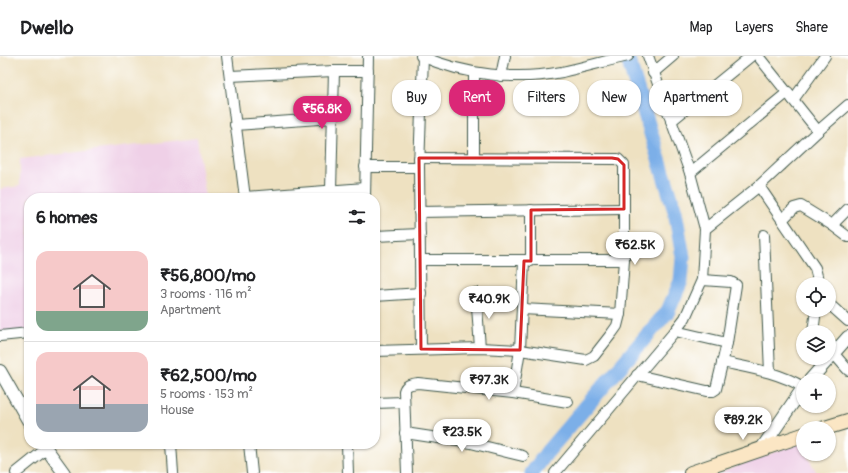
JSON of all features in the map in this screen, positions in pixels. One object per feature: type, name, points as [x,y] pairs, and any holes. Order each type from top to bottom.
[{"type":"main road","points":[[836,425],[848,421]]},
{"type":"main road","points":[[691,473],[796,437]]},
{"type":"street","points":[[226,56],[230,76],[244,193]]},
{"type":"street","points":[[299,193],[331,190],[365,193],[368,56]]},
{"type":"street","points":[[421,349],[419,162],[422,56],[474,72],[501,76],[561,72],[624,57]]},
{"type":"street","points":[[501,76],[505,56]]},
{"type":"street","points":[[555,473],[685,318],[702,280],[705,228],[690,173],[648,56]]},
{"type":"street","points":[[653,73],[673,56]]},
{"type":"street","points":[[690,173],[790,96],[825,56]]},
{"type":"street","points":[[671,121],[758,57],[818,131]]},
{"type":"street","points":[[230,76],[334,71],[368,71]]},
{"type":"street","points":[[331,190],[334,71]]},
{"type":"street","points":[[474,72],[474,158]]},
{"type":"street","points":[[705,228],[759,186],[848,105]]},
{"type":"street","points":[[235,125],[333,118]]},
{"type":"street","points":[[365,167],[474,158],[618,159],[624,165],[624,260],[620,314],[617,326],[589,360],[520,350],[480,348],[380,351]]},
{"type":"street","points":[[759,186],[783,218],[815,268],[817,277]]},
{"type":"street","points":[[783,218],[794,208],[801,206],[832,225],[848,237]]},
{"type":"street","points":[[419,212],[624,209]]},
{"type":"street","points":[[832,225],[848,209]]},
{"type":"street","points":[[513,393],[520,350],[531,210]]},
{"type":"street","points":[[380,236],[420,234]]},
{"type":"street","points":[[764,235],[770,372]]},
{"type":"street","points":[[421,260],[624,260]]},
{"type":"street","points":[[637,376],[711,392],[716,389],[727,343],[736,285],[731,282],[702,280]]},
{"type":"street","points":[[380,296],[421,293]]},
{"type":"street","points":[[476,293],[480,348]]},
{"type":"street","points":[[522,310],[620,314]]},
{"type":"street","points":[[836,310],[848,321]]},
{"type":"street","points":[[675,331],[727,343]]},
{"type":"street","points":[[0,336],[24,334]]},
{"type":"street","points":[[836,350],[848,337]]},
{"type":"street","points":[[836,361],[848,370]]},
{"type":"street","points":[[722,362],[770,372],[796,383]]},
{"type":"street","points":[[816,373],[823,365]]},
{"type":"street","points":[[0,371],[24,413]]},
{"type":"street","points":[[407,473],[404,402],[405,388],[411,384],[418,383],[513,393],[568,402]]},
{"type":"street","points":[[762,448],[796,398]]},
{"type":"street","points":[[380,403],[404,402]]},
{"type":"street","points":[[405,433],[471,443],[523,456]]},
{"type":"street","points":[[16,473],[42,449]]},
{"type":"street","points":[[46,449],[64,473]]},
{"type":"street","points":[[171,449],[173,473]]},
{"type":"street","points":[[250,449],[252,473]]},
{"type":"street","points":[[346,449],[348,473]]},
{"type":"highlighted area","points":[[419,158],[612,158],[618,159],[624,165],[624,209],[531,210],[531,261],[524,261],[520,350],[421,349]]},
{"type":"shaded area","points":[[197,138],[205,193],[24,193],[24,332],[0,334],[0,189],[20,186],[20,159]]},
{"type":"shaded area","points":[[796,444],[796,461],[810,461],[817,473],[719,473]]},
{"type":"waterway","points":[[532,473],[547,452],[668,311],[681,281],[683,257],[675,211],[627,56]]}]
